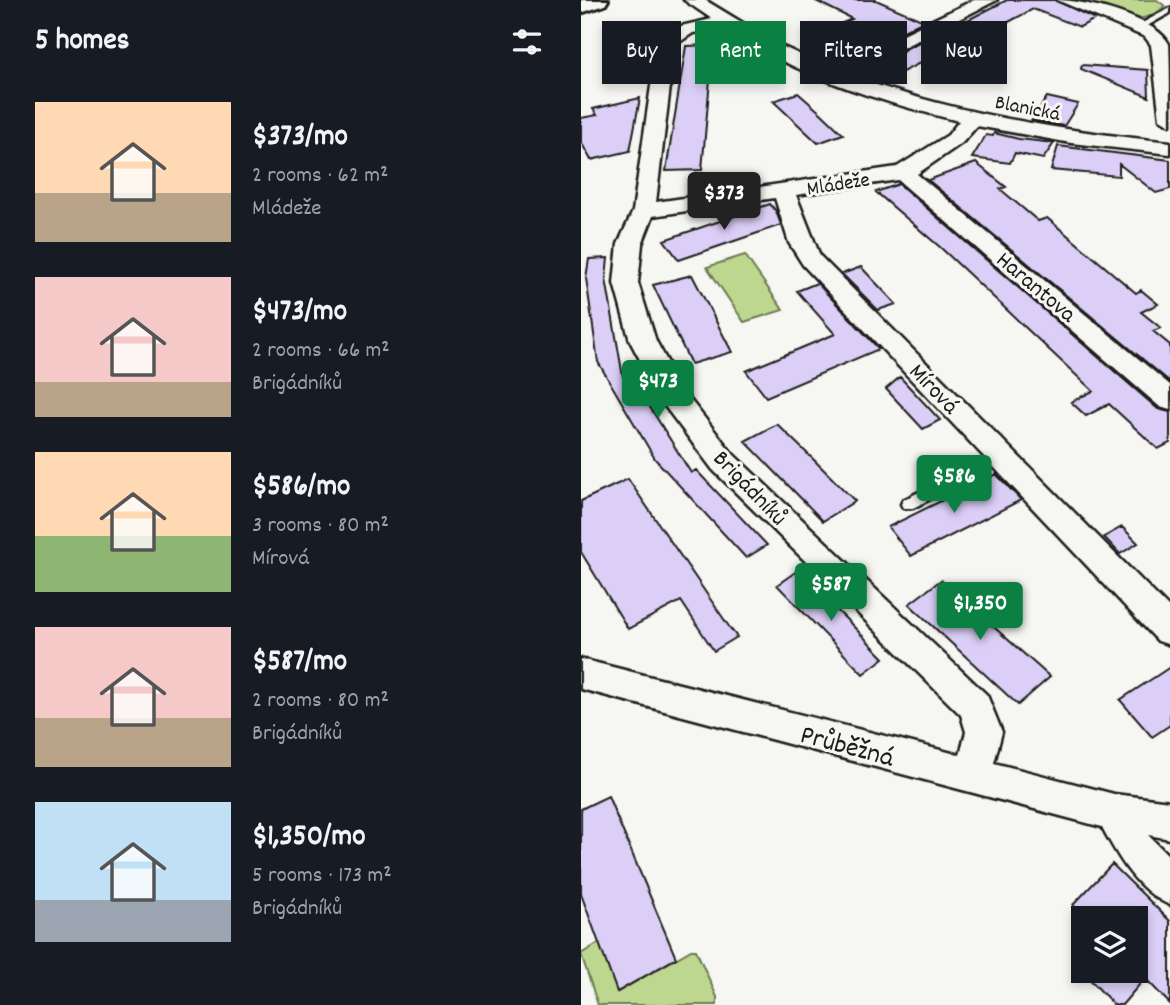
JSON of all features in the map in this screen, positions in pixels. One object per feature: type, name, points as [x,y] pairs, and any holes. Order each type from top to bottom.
[{"type":"main road","points":[[581,6],[597,0]]},
{"type":"street","points":[[907,39],[988,0]]},
{"type":"street","points":[[1066,0],[1150,33],[1160,45],[1170,119]]},
{"type":"street","name":"Blanická","points":[[698,3],[726,21]]},
{"type":"street","name":"Brigádníků","points":[[698,3],[686,28],[670,38],[664,50],[643,211],[631,244],[626,283],[643,341],[674,398],[723,462],[975,706],[984,732],[973,776]]},
{"type":"street","points":[[686,28],[695,27]]},
{"type":"street","name":"Blanická","points":[[858,84],[972,119],[1076,140],[1170,148]]},
{"type":"street","name":"Mládeže","points":[[643,211],[904,173],[955,139],[972,119]]},
{"type":"street","name":"Harantova","points":[[904,173],[1170,400]]},
{"type":"street","name":"Mírová","points":[[783,191],[801,243],[811,260],[1170,631]]},
{"type":"street","name":"Průběžná","points":[[581,674],[1114,813],[1170,820]]},
{"type":"street","points":[[1114,813],[1136,851],[1170,885]]},
{"type":"lane","points":[[1163,0],[1170,3]]},
{"type":"lane","points":[[1137,28],[1170,10]]},
{"type":"lane","points":[[908,504],[1001,456]]},
{"type":"green space","points":[[1074,0],[1157,0],[1165,6],[1155,14],[1132,19],[1108,14]]},
{"type":"green space","points":[[745,255],[783,310],[744,322],[707,267]]},
{"type":"green space","points":[[599,943],[618,992],[691,950],[696,950],[717,997],[717,1005],[598,1005],[581,954]]},
{"type":"building","points":[[814,0],[876,0],[924,21],[907,29],[907,21],[847,21],[852,19]]},
{"type":"building","points":[[1007,0],[1055,0],[1095,19],[1080,27],[1033,9],[1007,23],[966,21]]},
{"type":"building","points":[[921,41],[921,63],[907,70],[907,48]]},
{"type":"building","points":[[686,46],[695,46],[695,84],[710,84],[702,170],[666,171],[681,84]]},
{"type":"building","points":[[1082,65],[1148,70],[1149,97],[1081,69]]},
{"type":"building","points":[[798,93],[843,134],[818,143],[773,101]]},
{"type":"building","points":[[1047,97],[1078,104],[1064,126],[1032,120]]},
{"type":"building","points":[[640,98],[630,151],[591,160],[581,142],[581,118],[597,115],[593,109]]},
{"type":"building","points":[[994,133],[1054,143],[1043,159],[1015,153],[1010,163],[972,158],[986,135],[993,136]]},
{"type":"building","points":[[1058,146],[1170,160],[1170,189],[1156,193],[1119,164],[1119,176],[1051,170]]},
{"type":"building","points":[[976,163],[1006,187],[1000,189],[1038,221],[1047,218],[1136,293],[1141,290],[1158,304],[1141,312],[1161,328],[1153,331],[1170,345],[1170,382],[928,180]]},
{"type":"building","points":[[899,184],[1158,409],[1170,412],[1170,443],[1158,449],[1109,404],[1086,416],[1071,402],[1093,391],[941,248],[876,192]]},
{"type":"building","points":[[770,204],[781,225],[679,260],[664,240]]},
{"type":"building","points":[[608,258],[606,279],[623,377],[630,375],[691,473],[696,470],[767,545],[746,558],[655,459],[598,362],[586,278],[589,259]]},
{"type":"building","points":[[861,267],[896,304],[878,310],[842,274]]},
{"type":"building","points":[[692,275],[732,352],[691,364],[653,285]]},
{"type":"building","points":[[817,283],[879,349],[766,397],[746,371],[835,334],[797,291]]},
{"type":"building","points":[[900,377],[940,420],[923,429],[886,389]]},
{"type":"building","points":[[777,424],[855,501],[823,521],[745,441]]},
{"type":"building","points":[[996,474],[1021,500],[911,556],[888,527]]},
{"type":"building","points":[[628,479],[737,637],[714,651],[681,601],[628,629],[581,552],[581,501]]},
{"type":"building","points":[[1122,527],[1138,543],[1120,554],[1104,537]]},
{"type":"building","points":[[797,571],[884,658],[863,674],[777,585]]},
{"type":"building","points":[[941,580],[1050,677],[1018,705],[909,604]]},
{"type":"building","points":[[1170,667],[1170,725],[1152,737],[1120,700]]},
{"type":"building","points":[[608,796],[676,958],[617,992],[581,894],[581,809]]},
{"type":"building","points":[[1112,864],[1170,921],[1170,1004],[1148,981],[1148,906],[1073,905]]},
{"type":"building","points":[[1093,983],[1141,983],[1122,1005],[1114,1005]]}]
